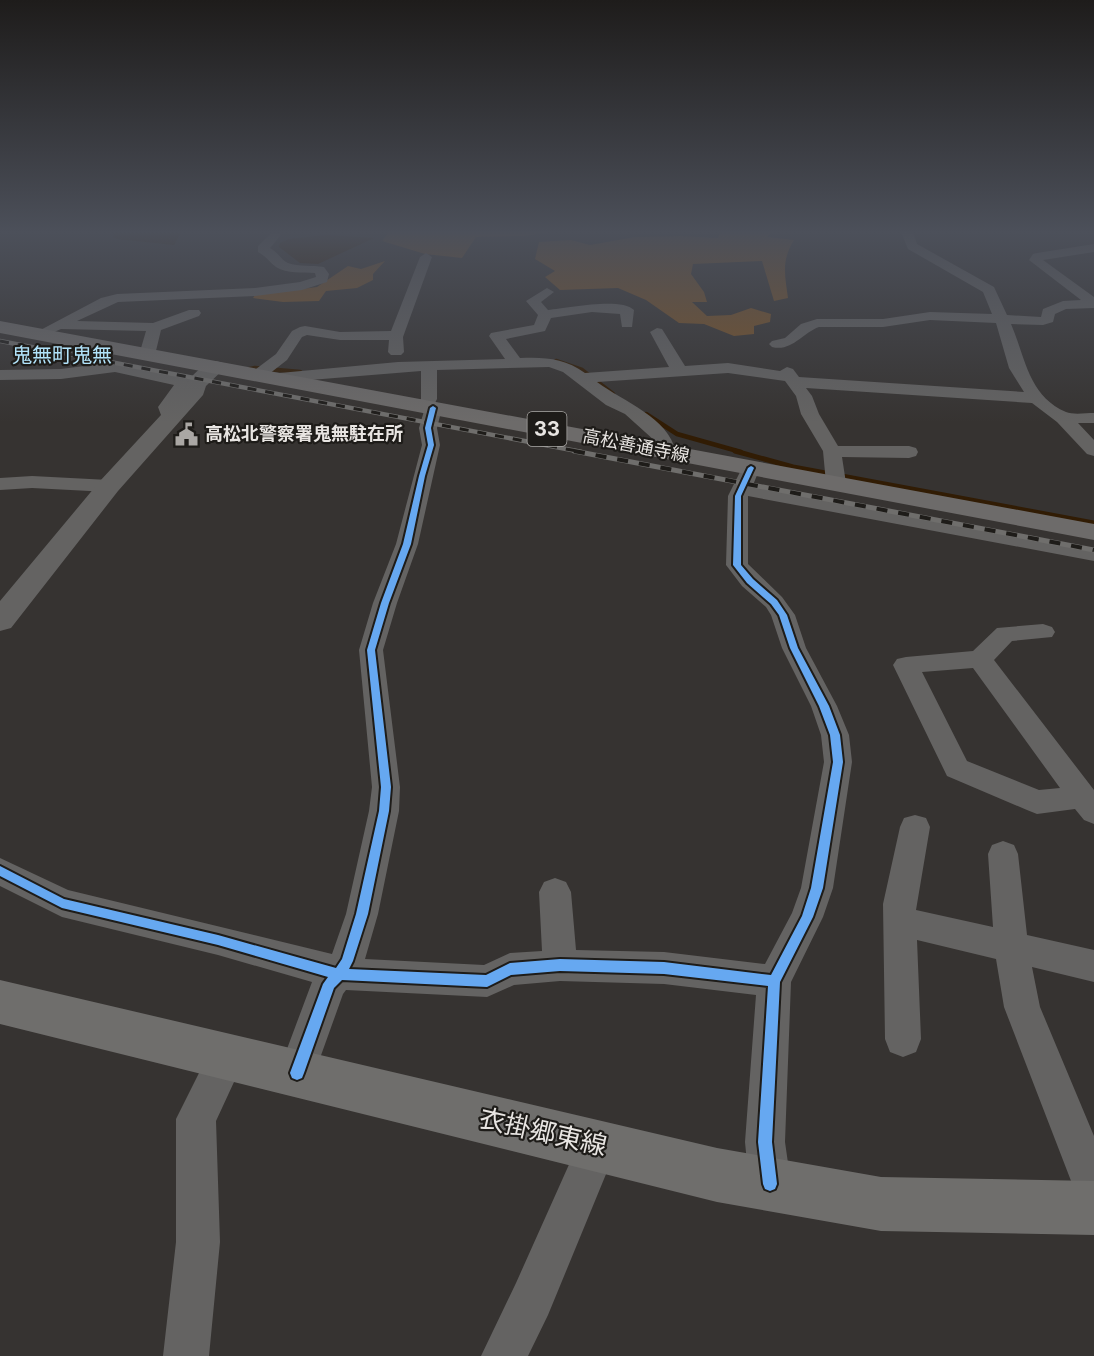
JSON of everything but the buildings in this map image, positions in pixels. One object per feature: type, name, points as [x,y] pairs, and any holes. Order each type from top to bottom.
[{"type":"main road","name":"高松善通寺線","points":[[0,327],[49,330],[147,355],[667,452],[746,478],[836,483],[1094,532]]},
{"type":"main road","name":"衣掛郷東線","points":[[0,1002],[717,1174],[770,1184],[881,1204],[1094,1208]]},
{"type":"street","points":[[49,330],[116,295]]},
{"type":"street","points":[[106,301],[127,296],[150,295]]},
{"type":"street","points":[[398,367],[395,346],[397,334],[412,295]]},
{"type":"street","points":[[541,295],[533,300],[545,315]]},
{"type":"street","points":[[991,295],[1000,321],[1009,337],[1017,368],[1036,398],[1063,418],[1094,450]]},
{"type":"street","points":[[777,344],[790,341],[806,327],[817,323],[883,324],[930,316],[1000,321],[1043,321],[1048,319],[1048,312],[1057,306],[1093,304]]},
{"type":"street","points":[[545,315],[592,309],[627,310],[627,324]]},
{"type":"street","points":[[49,330],[154,327],[194,313]]},
{"type":"street","points":[[516,363],[496,336],[540,328],[545,315]]},
{"type":"street","points":[[792,324],[777,344],[770,359],[792,380],[804,396],[810,414],[832,451],[836,483]]},
{"type":"street","points":[[147,355],[154,327]]},
{"type":"street","points":[[266,376],[297,334],[305,330],[340,336],[397,334]]},
{"type":"street","points":[[657,332],[676,364],[677,372]]},
{"type":"street","points":[[266,376],[398,367],[551,362],[584,378],[612,400],[631,410],[648,423],[664,439],[667,452]]},
{"type":"street","points":[[297,1074],[329,984],[347,961],[362,914],[385,799],[385,776],[371,650],[385,603],[407,544],[431,445],[428,428],[429,366]]},
{"type":"street","points":[[0,375],[61,374],[115,367],[184,382],[167,407],[170,419]]},
{"type":"street","points":[[0,621],[109,486],[195,390],[196,384],[216,367]]},
{"type":"street","points":[[584,378],[728,368],[792,380],[1036,398]]},
{"type":"street","points":[[1063,418],[1094,418]]},
{"type":"street","points":[[832,451],[909,452]]},
{"type":"street","points":[[770,1184],[765,1142],[774,981],[807,917],[817,888],[838,762],[835,735],[824,706],[794,648],[783,615],[774,602],[750,581],[738,565],[738,496],[746,478],[1094,555]]},
{"type":"street","points":[[0,484],[32,482],[109,486]]},
{"type":"street","points":[[1043,632],[1006,633],[980,659],[906,665],[957,768],[1037,802],[1088,804]]},
{"type":"street","points":[[980,659],[1088,804]]},
{"type":"street","points":[[903,1039],[899,904],[915,827]]},
{"type":"street","points":[[1003,854],[1011,946],[1022,1007],[1094,1186]]},
{"type":"street","points":[[0,871],[62,903],[218,940],[339,974],[487,981],[510,969],[560,965],[663,968],[774,981]]},
{"type":"street","points":[[555,892],[560,965]]},
{"type":"street","points":[[900,921],[1094,966]]},
{"type":"street","points":[[186,1356],[198,1242],[196,1119],[227,1056]]},
{"type":"street","points":[[504,1356],[532,1299],[598,1145]]},
{"type":"shaded area","points":[[255,295],[323,295],[319,301],[283,302],[253,298]]},
{"type":"shaded area","points":[[635,295],[705,295],[707,302],[692,302],[707,316],[731,315],[751,308],[771,314],[770,322],[754,326],[754,334],[734,336],[704,324],[679,323],[646,300]]},
{"type":"shaded area","points":[[772,295],[788,295],[788,298],[774,301]]},
{"type":"waterway","points":[[556,361],[582,370],[613,394]]},
{"type":"waterway","points":[[245,370],[255,368],[300,372]]},
{"type":"waterway","points":[[646,414],[677,434],[741,452]]},
{"type":"waterway","points":[[735,451],[793,467],[1094,523]]},
{"type":"railway","points":[[0,341],[582,452]]},
{"type":"railway","points":[[574,451],[1094,550]]},
{"type":"cycle path","points":[[297,1073],[329,984],[347,961],[362,914],[384,811],[386,787],[371,650],[385,603],[407,544],[431,445],[428,428],[433,408]]},
{"type":"cycle path","points":[[751,468],[738,496],[737,565],[750,581],[774,602],[783,615],[794,648],[824,706],[835,735],[838,762],[817,888],[807,917],[774,981],[765,1142],[770,1184]]},
{"type":"cycle path","points":[[0,871],[62,903],[218,940],[339,974],[487,981],[510,969],[560,965],[664,968],[774,981]]},
{"type":"place","name":"高松北警察署鬼無駐在所","points":[[187,434]]},
{"type":"district","name":"鬼無町鬼無","points":[[62,355]]}]
